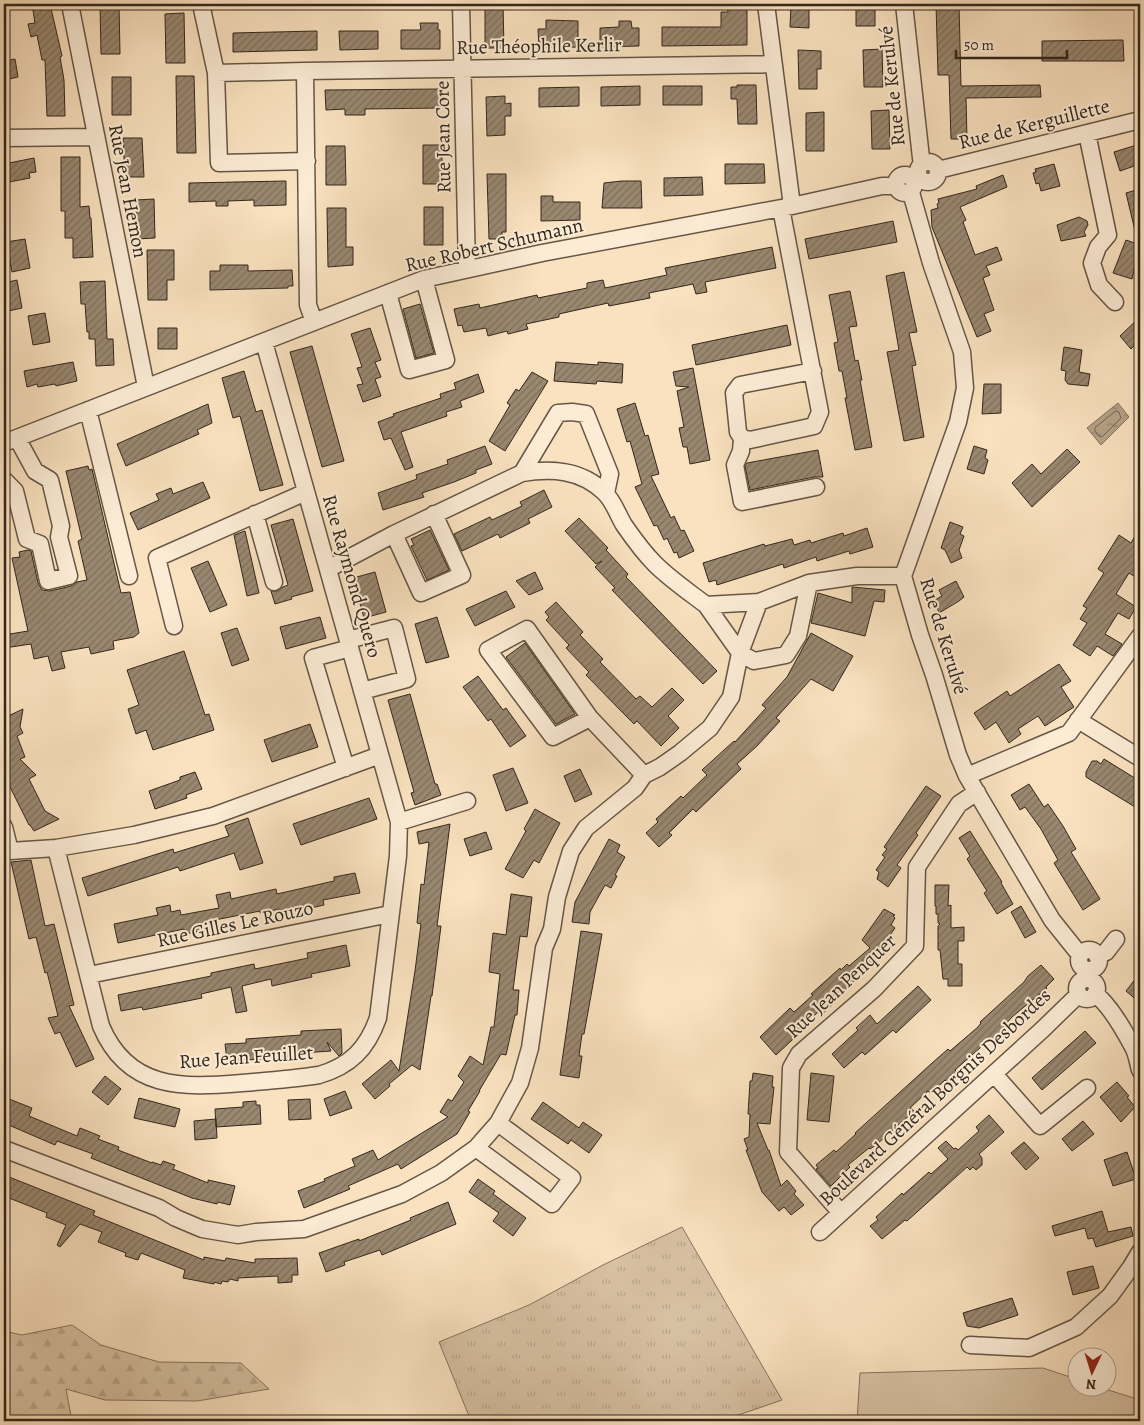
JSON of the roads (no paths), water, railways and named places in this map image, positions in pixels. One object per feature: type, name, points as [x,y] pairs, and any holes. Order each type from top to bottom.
[{"type":"street","name":"Rue Jean Hemon","points":[[70,4],[146,387]]},
{"type":"street","points":[[201,4],[216,73],[219,163],[307,161]]},
{"type":"street","name":"Rue Jean Core","points":[[461,4],[467,268]]},
{"type":"street","points":[[742,438],[750,440],[814,426],[820,412],[787,207],[766,4]]},
{"type":"street","name":"Rue de Kerulvé","points":[[904,4],[921,158],[912,196],[931,263],[962,352],[966,388],[958,422],[903,576],[958,755],[967,776],[1052,920],[1080,957]]},
{"type":"street","name":"Rue Théophile Kerlir","points":[[216,73],[773,64]]},
{"type":"street","points":[[305,71],[308,305],[314,322]]},
{"type":"street","name":"Rue de Kerguillette","points":[[917,178],[1140,120]]},
{"type":"street","points":[[1087,133],[1108,235],[1098,247],[1092,263],[1099,284],[1115,302]]},
{"type":"street","points":[[4,138],[95,137]]},
{"type":"street","name":"Rue Robert Schumann","points":[[10,440],[424,279],[467,268],[787,207],[917,178]]},
{"type":"street","points":[[388,293],[409,370],[446,360],[424,279]]},
{"type":"street","name":"Rue Raymond Quero","points":[[264,342],[399,822]]},
{"type":"street","points":[[813,371],[740,385],[734,393],[738,432],[742,438],[741,451],[735,465],[742,502],[816,487]]},
{"type":"street","points":[[88,410],[129,576]]},
{"type":"street","points":[[522,473],[558,413],[586,414],[610,474],[606,493]]},
{"type":"street","points":[[4,480],[15,491],[26,540],[40,544],[48,581],[69,576],[59,536],[61,526],[50,480],[35,471],[10,440]]},
{"type":"street","points":[[328,568],[434,514],[522,473],[542,470],[562,471],[580,476],[606,493],[626,527],[656,564],[706,605],[740,653],[754,661],[786,655],[798,636],[809,583]]},
{"type":"street","points":[[174,626],[157,558],[306,492]]},
{"type":"street","points":[[255,514],[274,582]]},
{"type":"street","points":[[394,534],[421,593],[462,575],[434,514]]},
{"type":"street","points":[[706,605],[759,602],[809,583],[857,576],[903,576]]},
{"type":"street","points":[[4,1149],[159,1208],[176,1218],[202,1229],[238,1235],[304,1229],[393,1197],[440,1173],[476,1148],[498,1123],[520,1083],[530,1048],[544,948],[552,929],[557,897],[571,851],[586,828],[636,788],[644,775],[660,767],[680,753],[710,728],[731,697],[740,653],[759,602]]},
{"type":"street","points":[[346,768],[313,658],[394,628],[407,678],[362,690]]},
{"type":"street","points":[[590,718],[553,737],[488,650],[527,629],[590,718],[644,775]]},
{"type":"street","points":[[967,776],[1069,733],[1140,636]]},
{"type":"street","points":[[1078,720],[1140,758]]},
{"type":"street","points":[[4,827],[10,851],[56,848],[134,835],[213,816],[380,755]]},
{"type":"street","name":"Rue Jean Penquer","points":[[841,1213],[788,1152],[791,1068],[799,1054],[874,989],[915,946],[917,867],[959,804],[977,792]]},
{"type":"street","points":[[399,822],[467,801]]},
{"type":"street","name":"Rue Jean Feuillet","points":[[56,848],[104,1034],[121,1058],[145,1075],[168,1083],[193,1086],[319,1076],[334,1071],[350,1061],[362,1049],[372,1035],[378,1018],[398,856],[399,822]]},
{"type":"street","name":"Rue Gilles Le Rouzo","points":[[89,976],[390,914]]},
{"type":"street","points":[[1098,959],[1116,939]]},
{"type":"street","points":[[1096,990],[1087,999],[1078,990],[1080,957],[1089,950],[1094,952],[1098,959],[1096,990],[1134,1048],[1140,1070]]},
{"type":"street","name":"Boulevard Général Borgnis Desbordes","points":[[820,1232],[1043,1029],[1078,990]]},
{"type":"street","points":[[994,1074],[1040,1126],[1087,1088]]},
{"type":"street","points":[[476,1148],[552,1204],[572,1178],[498,1123]]},
{"type":"street","points":[[970,1345],[1029,1348],[1076,1327],[1110,1296],[1132,1267],[1140,1252]]},
{"type":"water","points":[[1118,403],[1129,417],[1101,445],[1087,428]]}]
